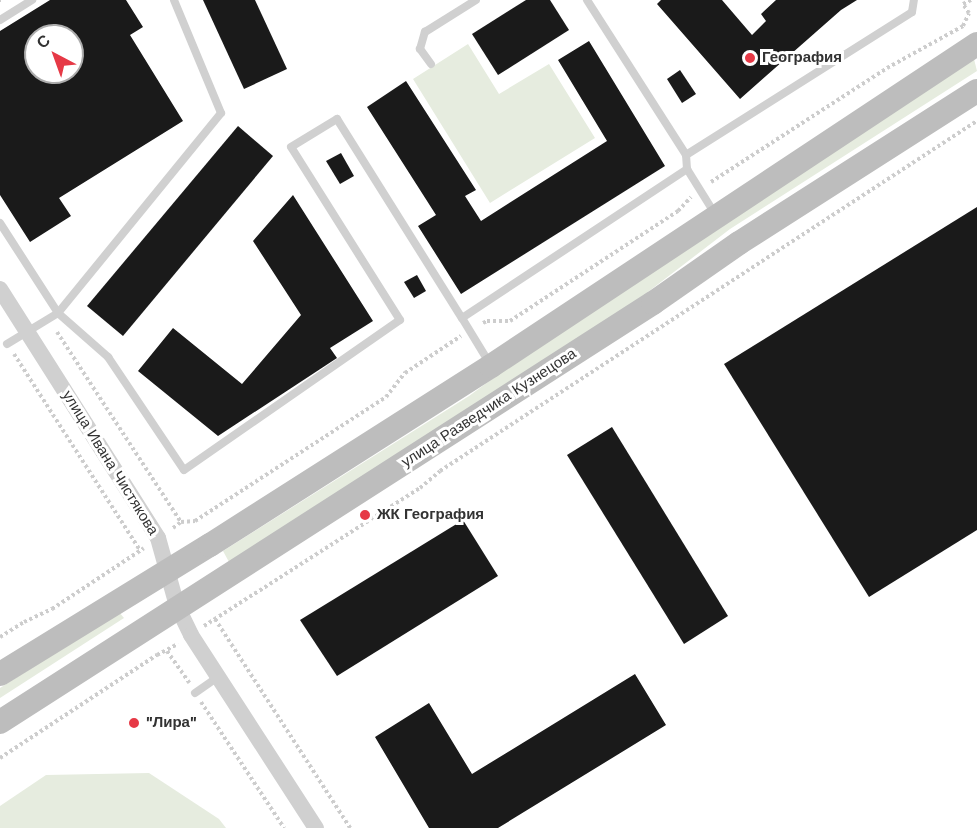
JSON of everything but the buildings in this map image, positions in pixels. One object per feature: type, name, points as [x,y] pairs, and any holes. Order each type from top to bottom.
[{"type":"main road","points":[[0,674],[121,597],[167,572],[491,366],[977,44]]},
{"type":"main road","name":"улица Разведчика Кузнецова","points":[[0,722],[177,606],[653,303],[739,243],[977,91]]},
{"type":"street","name":"улица Ивана Чистякова","points":[[0,289],[158,538],[177,606],[191,635],[316,828]]},
{"type":"lane","points":[[0,20],[32,0]]},
{"type":"lane","points":[[7,344],[58,313],[222,113],[174,0]]},
{"type":"lane","points":[[431,64],[420,49],[425,32],[476,0]]},
{"type":"lane","points":[[586,0],[686,155],[687,169],[716,217]]},
{"type":"lane","points":[[686,155],[912,12],[914,0]]},
{"type":"lane","points":[[0,223],[58,313],[108,357],[184,470],[400,320],[291,147],[337,119],[491,366]]},
{"type":"lane","points":[[462,318],[687,169]]},
{"type":"lane","points":[[195,693],[218,677]]},
{"type":"path","points":[[0,637],[24,622],[52,609],[181,522],[195,521],[386,397],[405,372],[469,331],[487,321],[510,321],[678,211],[698,190],[735,169],[887,68],[963,26],[969,13],[962,2],[971,0]]},
{"type":"path","points":[[0,758],[420,488],[440,471],[977,121]]},
{"type":"path","points":[[49,318],[181,522]]},
{"type":"path","points":[[7,344],[140,550]]},
{"type":"path","points":[[215,619],[350,828]]},
{"type":"path","points":[[167,651],[284,828]]},
{"type":"shaded area","points":[[468,44],[499,94],[549,64],[595,138],[490,203],[413,79]]},
{"type":"shaded area","points":[[974,59],[977,71],[730,229],[627,308],[229,562],[223,551],[469,396],[568,323]]},
{"type":"shaded area","points":[[119,612],[124,618],[0,698],[0,688]]},
{"type":"shaded area","points":[[149,773],[219,819],[226,828],[0,828],[0,806],[46,775]]},
{"type":"place","name":"География","points":[[750,58]]},
{"type":"place","name":"ЖК География","points":[[365,515]]},
{"type":"place","name":"\"Лира\"","points":[[134,723]]}]
